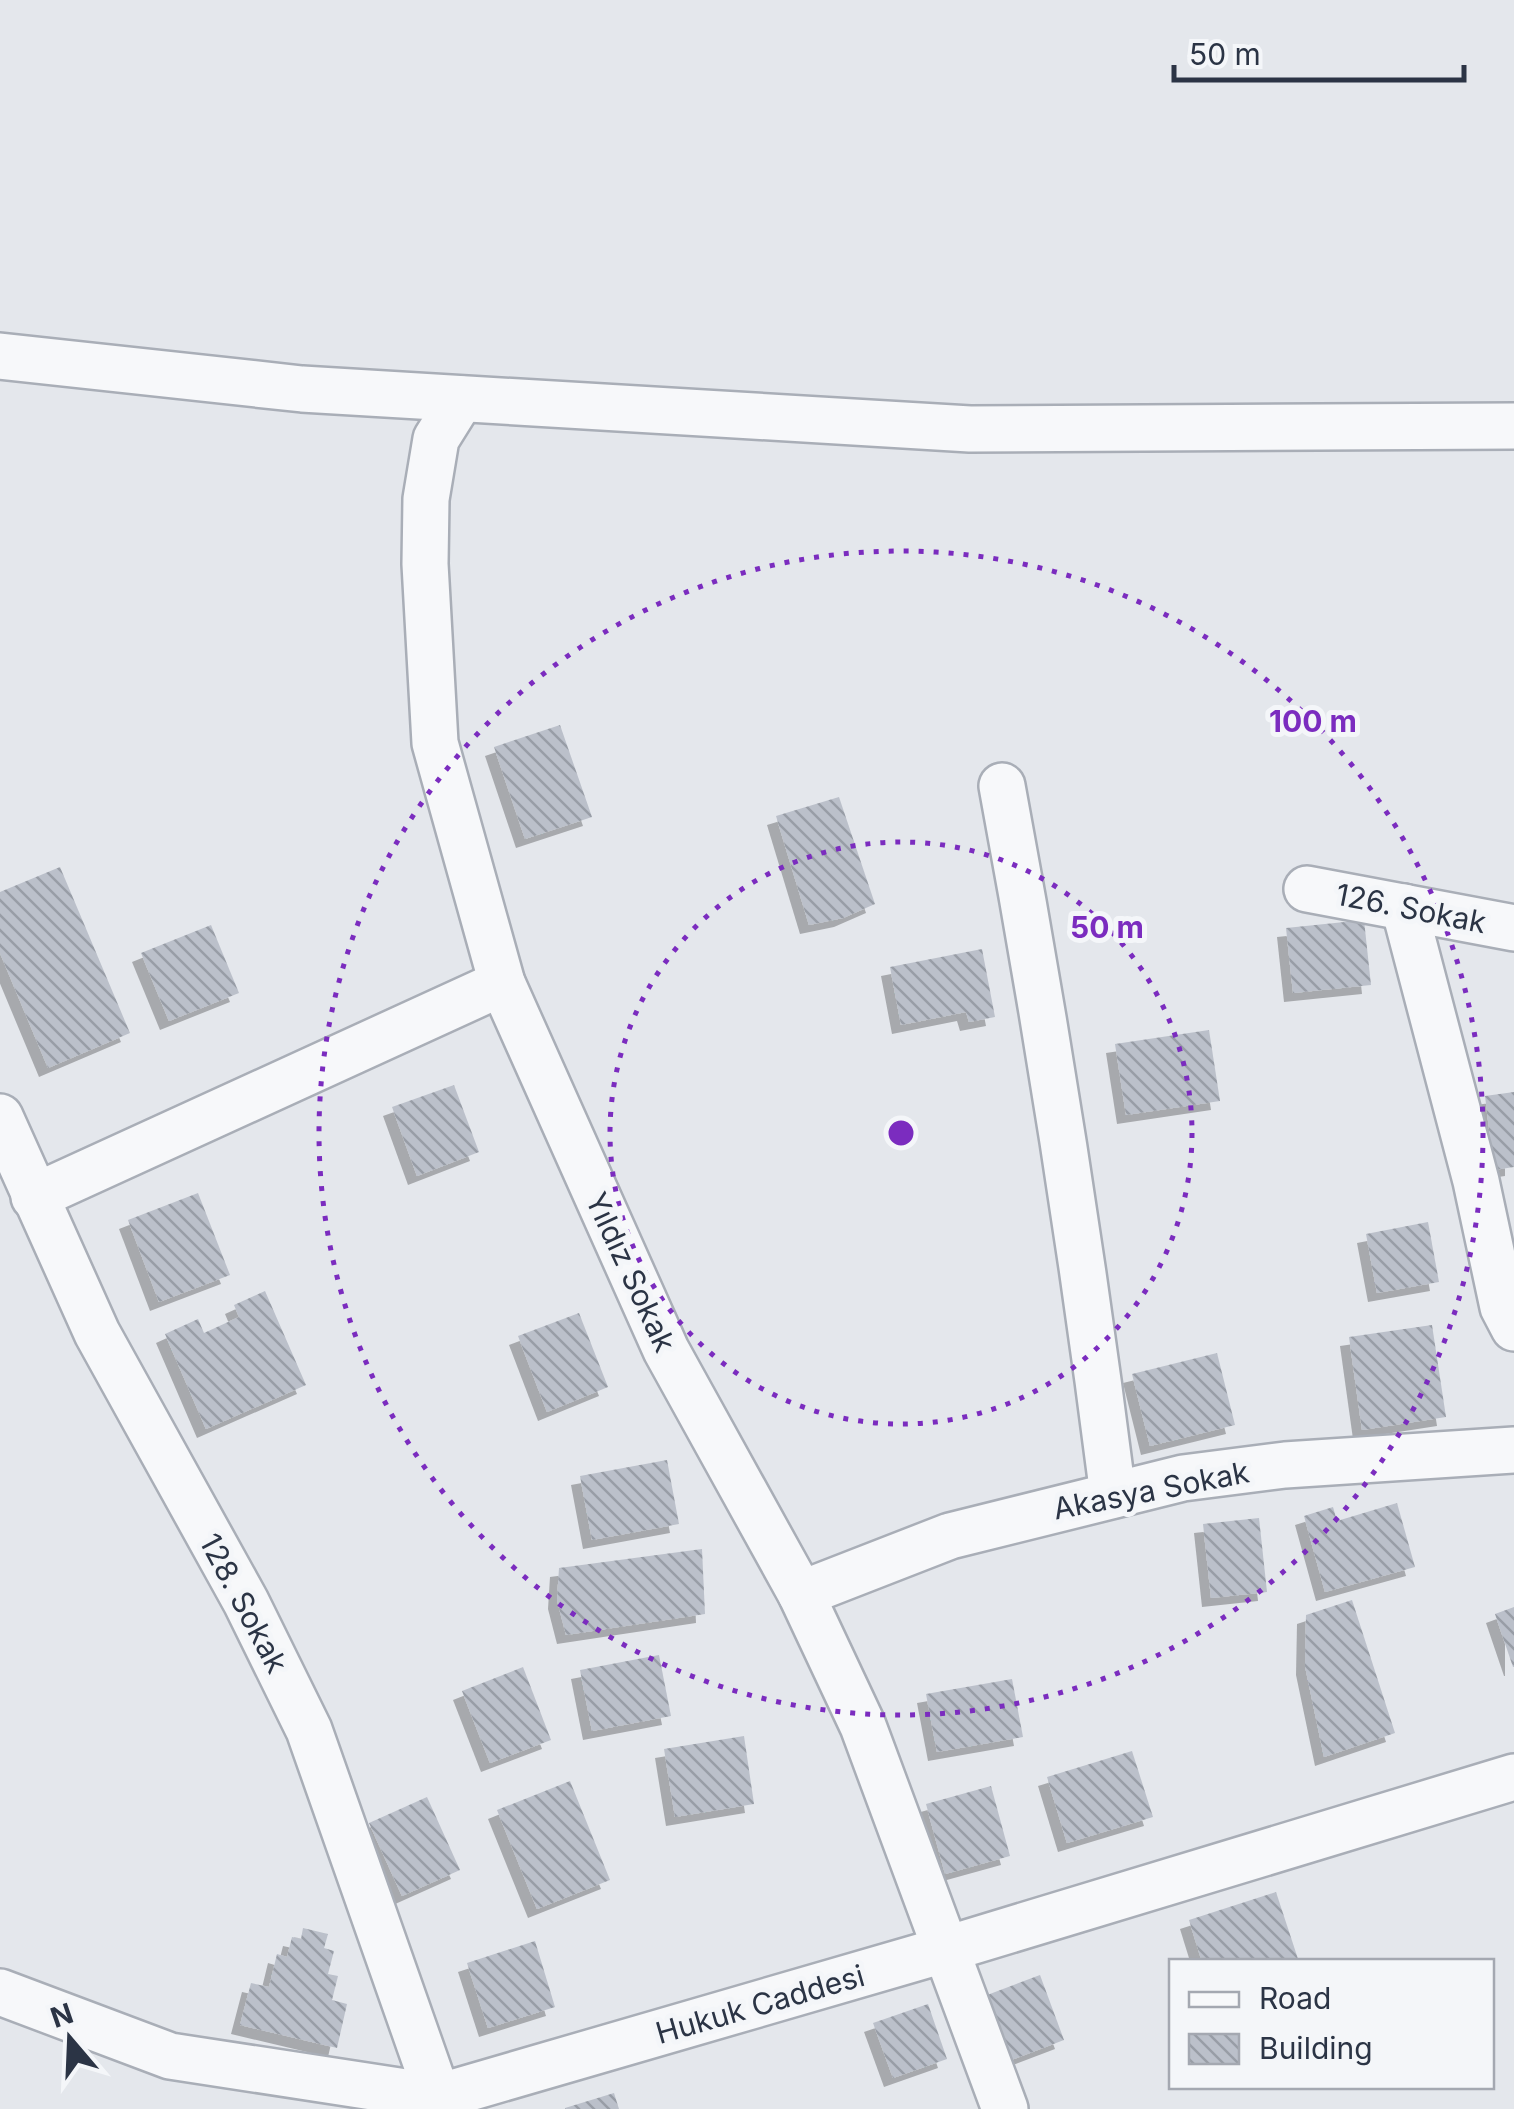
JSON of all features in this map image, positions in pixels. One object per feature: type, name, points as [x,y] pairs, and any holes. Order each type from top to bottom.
[{"type":"street","points":[[0,356],[302,389],[970,429],[1514,426]]},
{"type":"street","name":"Yıldız Sokak","points":[[461,398],[436,439],[426,499],[425,564],[434,743],[502,982],[666,1350],[801,1594],[863,1726],[1005,2109]]},
{"type":"street","points":[[1002,786],[1047,1032],[1113,1494]]},
{"type":"street","name":"126. Sokak","points":[[1308,889],[1514,928]]},
{"type":"street","points":[[1404,907],[1476,1181],[1503,1308],[1514,1328]]},
{"type":"street","points":[[34,1197],[502,982]]},
{"type":"street","name":"128. Sokak","points":[[0,1117],[97,1333],[246,1602],[309,1730],[438,2103]]},
{"type":"street","name":"Akasya Sokak","points":[[801,1594],[950,1536],[1183,1478],[1285,1464],[1514,1450]]},
{"type":"street","name":"Hukuk Caddesi","points":[[0,1992],[170,2056],[438,2103],[1514,1776]]},
{"type":"building","points":[[560,725],[592,817],[525,839],[494,747]]},
{"type":"building","points":[[839,797],[875,904],[843,918],[809,925],[776,816]]},
{"type":"building","points":[[60,867],[130,1033],[48,1068],[0,953],[0,892]]},
{"type":"building","points":[[1364,920],[1371,985],[1293,993],[1286,928]]},
{"type":"building","points":[[211,925],[239,993],[169,1021],[141,953]]},
{"type":"building","points":[[982,949],[995,1017],[969,1022],[966,1012],[901,1025],[890,967]]},
{"type":"building","points":[[1209,1030],[1220,1101],[1126,1115],[1115,1044]]},
{"type":"building","points":[[454,1085],[479,1152],[417,1176],[392,1107]]},
{"type":"building","points":[[1514,1092],[1514,1167],[1494,1170],[1485,1096]]},
{"type":"building","points":[[198,1193],[230,1275],[159,1302],[128,1220]]},
{"type":"building","points":[[1428,1222],[1439,1282],[1377,1293],[1366,1234]]},
{"type":"building","points":[[265,1291],[306,1385],[206,1429],[165,1334],[198,1319],[204,1333],[239,1317],[234,1305]]},
{"type":"building","points":[[579,1313],[608,1387],[547,1412],[518,1336]]},
{"type":"building","points":[[1432,1325],[1446,1417],[1362,1430],[1349,1337]]},
{"type":"building","points":[[1217,1353],[1235,1425],[1150,1446],[1132,1374]]},
{"type":"building","points":[[667,1460],[679,1524],[592,1540],[580,1476]]},
{"type":"building","points":[[1397,1503],[1415,1567],[1325,1592],[1304,1516],[1333,1507],[1337,1521]]},
{"type":"building","points":[[1259,1518],[1267,1592],[1211,1598],[1203,1524]]},
{"type":"building","points":[[702,1549],[705,1614],[566,1635],[557,1600],[559,1568]]},
{"type":"building","points":[[1352,1600],[1395,1733],[1324,1757],[1305,1666],[1306,1615]]},
{"type":"building","points":[[1514,1607],[1514,1667],[1513,1667],[1495,1614]]},
{"type":"building","points":[[659,1655],[671,1716],[592,1731],[580,1670]]},
{"type":"building","points":[[523,1667],[551,1740],[490,1763],[462,1691]]},
{"type":"building","points":[[1012,1679],[1023,1737],[937,1752],[926,1694]]},
{"type":"building","points":[[744,1736],[754,1804],[675,1817],[664,1749]]},
{"type":"building","points":[[1132,1751],[1153,1817],[1067,1843],[1047,1777]]},
{"type":"building","points":[[570,1781],[610,1880],[537,1909],[497,1810]]},
{"type":"building","points":[[991,1786],[1010,1856],[945,1874],[926,1804]]},
{"type":"building","points":[[427,1797],[460,1870],[402,1896],[369,1823]]},
{"type":"building","points":[[1276,1892],[1298,1959],[1201,1959],[1189,1920]]},
{"type":"building","points":[[303,1928],[328,1934],[324,1948],[334,1951],[328,1974],[338,1976],[332,2000],[347,2004],[337,2048],[240,2025],[251,1983],[269,1987],[277,1954],[287,1957],[292,1937],[301,1939]]},
{"type":"building","points":[[535,1941],[555,2007],[488,2028],[467,1963]]},
{"type":"building","points":[[1040,1975],[1064,2040],[1006,2062],[982,1997]]},
{"type":"building","points":[[928,2004],[947,2059],[893,2078],[873,2023]]},
{"type":"building","points":[[614,2093],[619,2109],[565,2109],[565,2108]]}]
